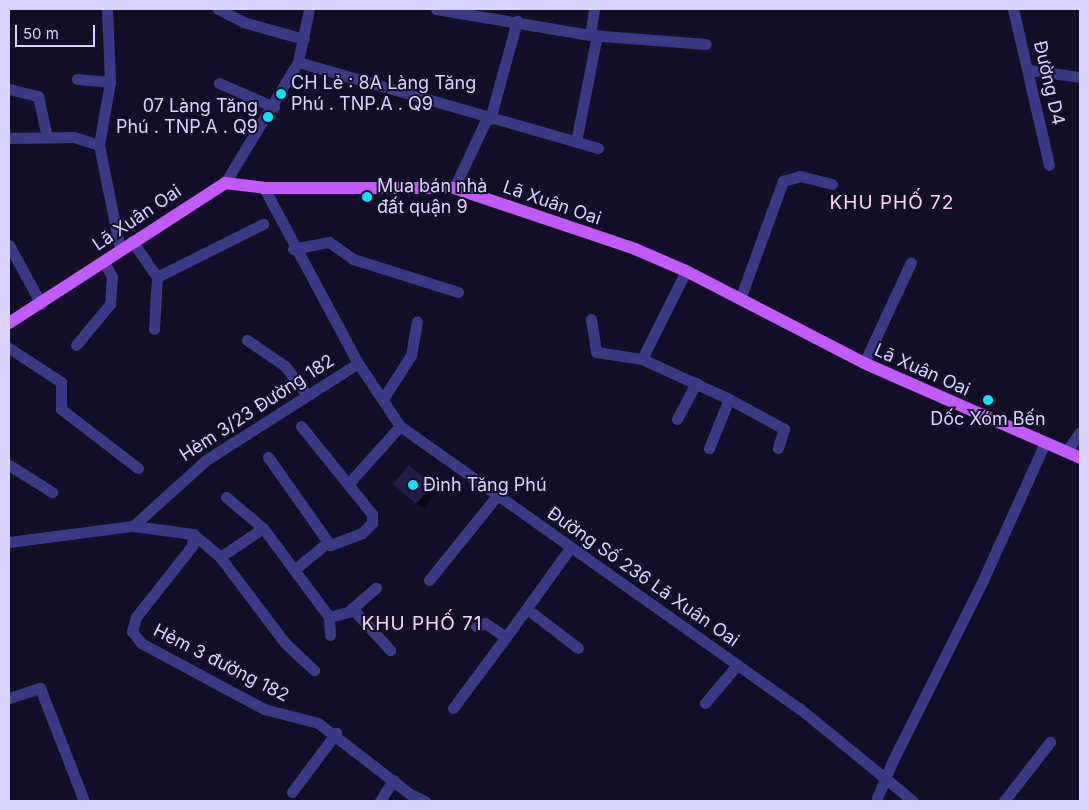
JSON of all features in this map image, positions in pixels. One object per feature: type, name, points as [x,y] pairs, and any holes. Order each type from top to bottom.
[{"type":"main road","name":"Lã Xuân Oai","points":[[9,323],[41,304],[132,241],[225,183],[264,188],[454,188],[635,249],[686,271],[864,363],[1080,458]]},
{"type":"street","points":[[108,9],[110,82],[99,145],[120,249]]},
{"type":"street","points":[[218,9],[243,22],[304,39]]},
{"type":"street","points":[[225,183],[274,107],[298,62],[304,39],[308,9]]},
{"type":"street","points":[[436,9],[593,35],[706,44]]},
{"type":"street","points":[[576,142],[593,35],[594,9]]},
{"type":"street","name":"Đường D4","points":[[1013,9],[1050,165]]},
{"type":"street","points":[[454,188],[489,119],[517,21]]},
{"type":"street","points":[[298,62],[489,119],[598,148]]},
{"type":"street","points":[[1029,70],[1080,76]]},
{"type":"street","points":[[77,80],[110,82]]},
{"type":"street","points":[[219,83],[274,107]]},
{"type":"street","points":[[9,89],[38,96],[47,137]]},
{"type":"street","points":[[9,138],[74,137],[99,145]]},
{"type":"street","points":[[740,299],[783,181],[800,176],[832,184]]},
{"type":"street","name":"Đường Số 236 Lã Xuân Oai","points":[[264,188],[294,249],[358,363],[400,426],[496,496],[799,708],[913,801]]},
{"type":"street","points":[[157,277],[263,224]]},
{"type":"street","points":[[132,241],[157,277],[154,329]]},
{"type":"street","points":[[294,249],[329,242],[353,259],[458,292]]},
{"type":"street","points":[[9,245],[41,304]]},
{"type":"street","points":[[76,345],[110,304],[112,277],[104,261]]},
{"type":"street","points":[[864,363],[911,262]]},
{"type":"street","points":[[642,359],[686,271]]},
{"type":"street","points":[[591,320],[596,352],[642,359],[729,399],[784,429],[778,448]]},
{"type":"street","points":[[382,399],[411,355],[416,322]]},
{"type":"street","points":[[247,340],[285,366],[307,395]]},
{"type":"street","points":[[9,348],[61,382],[61,410],[138,468]]},
{"type":"street","name":"Hẻm 3/23 Đường 182","points":[[133,526],[206,460],[358,363]]},
{"type":"street","points":[[677,418],[696,383]]},
{"type":"street","points":[[708,448],[729,399]]},
{"type":"street","points":[[268,456],[330,545],[362,533],[373,518],[349,483],[300,426]]},
{"type":"street","points":[[349,483],[400,426]]},
{"type":"street","points":[[1066,452],[1080,432]]},
{"type":"street","points":[[876,800],[893,760],[984,580],[1045,443]]},
{"type":"street","points":[[9,465],[52,492]]},
{"type":"street","points":[[429,580],[496,496]]},
{"type":"street","points":[[226,497],[263,528],[329,617],[330,635]]},
{"type":"street","points":[[9,542],[133,526],[193,534],[220,556],[285,643],[314,670]]},
{"type":"street","points":[[220,556],[263,528]]},
{"type":"street","name":"Hẻm 3 đường 182","points":[[193,534],[192,546],[136,617],[132,631],[140,643],[264,709],[318,722],[336,733],[393,780],[425,801]]},
{"type":"street","points":[[294,570],[328,542]]},
{"type":"street","points":[[453,708],[570,548]]},
{"type":"street","points":[[329,617],[352,608],[376,588]]},
{"type":"street","points":[[352,608],[390,650]]},
{"type":"street","points":[[527,609],[578,648]]},
{"type":"street","points":[[476,626],[485,623],[506,637]]},
{"type":"street","points":[[705,703],[737,665]]},
{"type":"street","points":[[9,698],[40,688],[84,801]]},
{"type":"street","points":[[292,792],[336,733]]},
{"type":"street","points":[[1004,801],[1050,742]]},
{"type":"street","points":[[380,801],[393,780]]},
{"type":"building","name":"Đình Tăng Phú","points":[[409,465],[433,485],[416,504],[393,484]]},
{"type":"place","name":"CH Lẻ : 8A Làng Tăng Phú . TNP.A . Q9","points":[[281,94]]},
{"type":"place","name":"07 Làng Tăng Phú . TNP.A . Q9","points":[[268,117]]},
{"type":"place","name":"Mua bán nhà đất quận 9","points":[[367,197]]},
{"type":"place","name":"Dốc Xóm Bến","points":[[988,400]]},
{"type":"place","name":"Đình Tăng Phú","points":[[413,485]]},
{"type":"district","name":"KHU PHỐ 72","points":[[892,203]]},
{"type":"district","name":"KHU PHỐ 71","points":[[422,624]]}]
